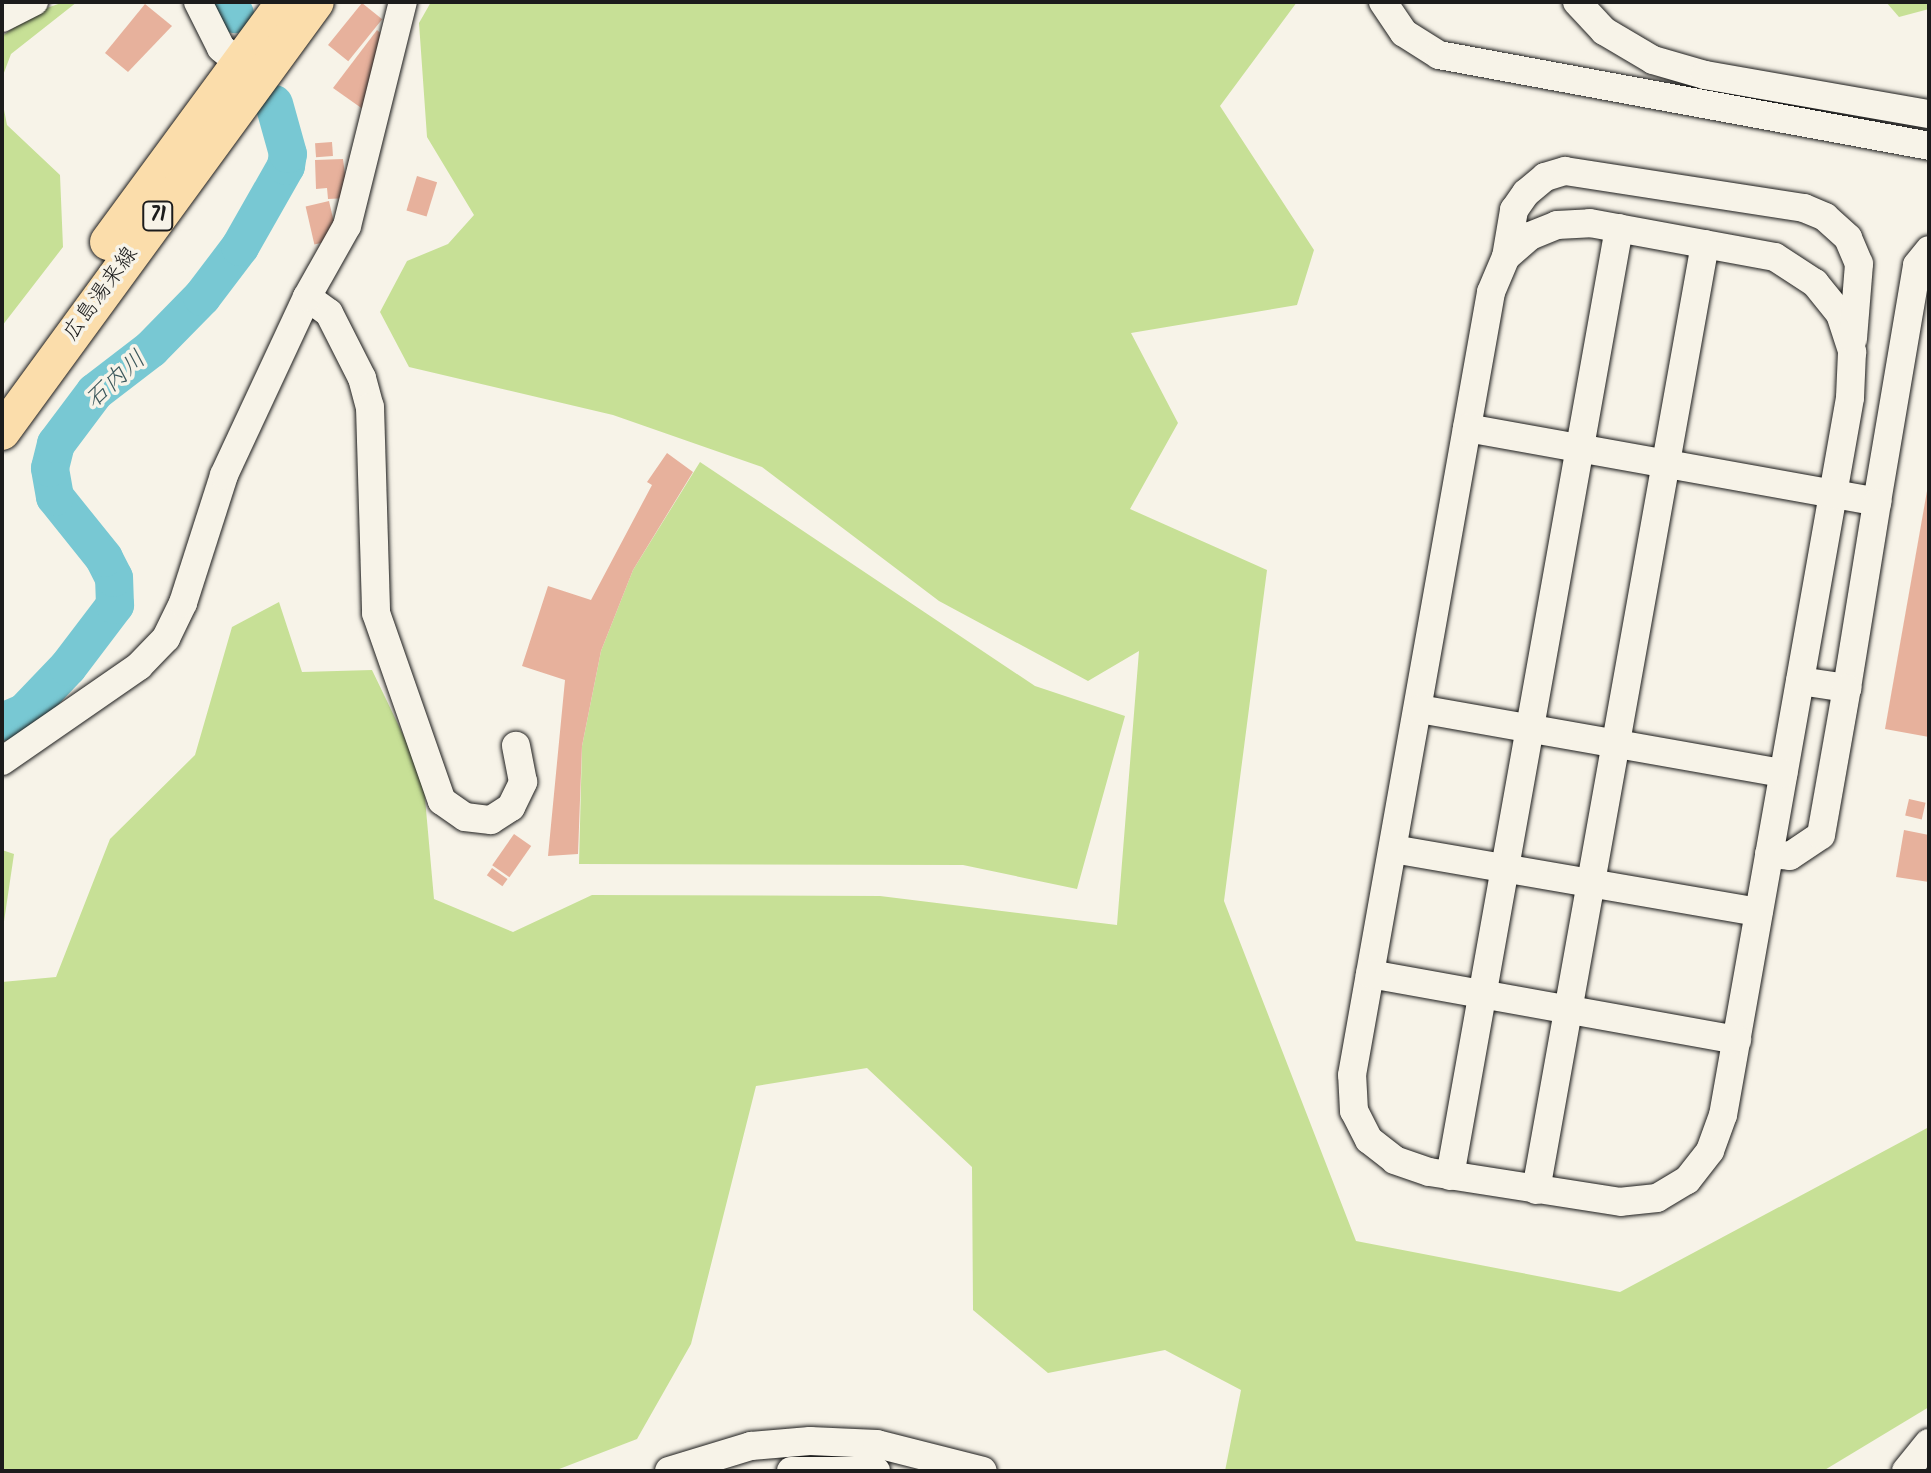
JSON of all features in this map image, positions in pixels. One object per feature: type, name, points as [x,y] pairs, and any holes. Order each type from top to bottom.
[{"type":"main road","name":"広島湯来線","points":[[2,390],[284,2]]},
{"type":"main road","name":"広島湯来線","points":[[2,432],[316,2]]},
{"type":"street","points":[[2,18],[34,2]]},
{"type":"street","points":[[198,2],[221,48],[238,62]]},
{"type":"street","points":[[2,761],[139,666],[166,638],[183,603],[224,475],[307,297],[347,226],[403,2]]},
{"type":"street","points":[[1383,2],[1404,33],[1439,55],[1929,146]]},
{"type":"street","points":[[1577,2],[1604,31],[1653,60],[1705,75],[1929,114]]},
{"type":"street","points":[[1592,172],[1804,208],[1825,217],[1848,238],[1859,264],[1852,352],[1833,493],[1723,1115],[1710,1151],[1687,1180],[1657,1198],[1621,1202],[1450,1176],[1395,1160],[1369,1140],[1354,1111],[1352,1075],[1491,292],[1506,257],[1514,210],[1526,193],[1545,177],[1592,172]]},
{"type":"street","points":[[1506,257],[1530,236],[1557,225],[1619,228],[1775,257],[1815,283],[1840,314],[1852,352]]},
{"type":"street","points":[[1450,1176],[1619,228]]},
{"type":"street","points":[[1536,1190],[1705,244]]},
{"type":"street","points":[[1769,854],[1790,856],[1821,835],[1917,265],[1929,250]]},
{"type":"street","points":[[307,297],[329,313],[362,378],[370,407],[376,613],[442,801],[465,817],[478,819],[491,820],[511,807],[523,782],[516,746]]},
{"type":"street","points":[[1467,428],[1877,502]]},
{"type":"street","points":[[1800,681],[1847,688]]},
{"type":"street","points":[[1419,709],[1783,773]]},
{"type":"street","points":[[1393,849],[1759,912]]},
{"type":"street","points":[[1370,974],[1737,1040]]},
{"type":"street","points":[[669,1471],[751,1446],[810,1441],[877,1444],[983,1471]]},
{"type":"street","points":[[1906,1471],[1929,1443]]},
{"type":"street","points":[[791,1471],[876,1471]]},
{"type":"green space","points":[[64,2],[77,2],[11,54],[2,78],[2,36],[38,11]]},
{"type":"green space","points":[[431,2],[1297,2],[1220,106],[1314,250],[1297,305],[1131,333],[1178,423],[1130,509],[1267,570],[1224,901],[1356,1241],[1620,1292],[1929,1127],[1929,1407],[1823,1471],[1225,1471],[1241,1390],[1165,1350],[1048,1373],[973,1310],[972,1167],[867,1068],[756,1086],[691,1344],[637,1439],[554,1471],[2,1471],[2,982],[56,977],[110,839],[195,755],[232,627],[279,602],[302,672],[372,670],[423,776],[434,899],[513,932],[592,895],[880,896],[1117,925],[1139,651],[1088,681],[939,601],[762,467],[613,415],[409,367],[380,312],[407,261],[448,244],[474,215],[427,137],[419,23]]},
{"type":"green space","points":[[1886,2],[1929,2],[1929,9],[1899,17]]},
{"type":"green space","points":[[2,99],[7,125],[60,175],[63,247],[2,326]]},
{"type":"green space","points":[[700,462],[1035,686],[1125,716],[1077,889],[963,865],[579,864],[582,746],[601,651],[633,570]]},
{"type":"green space","points":[[2,850],[14,854],[2,935]]},
{"type":"building","points":[[362,3],[382,19],[348,61],[328,45]]},
{"type":"building","points":[[145,4],[172,26],[128,72],[105,53]]},
{"type":"building","points":[[377,30],[384,36],[367,112],[333,88]]},
{"type":"building","points":[[332,142],[333,156],[316,157],[315,143]]},
{"type":"building","points":[[343,159],[348,198],[328,199],[327,188],[316,189],[315,160]]},
{"type":"building","points":[[417,176],[437,182],[427,217],[406,210]]},
{"type":"building","points":[[329,201],[338,239],[314,244],[306,206]]},
{"type":"building","points":[[667,453],[693,472],[633,570],[601,651],[582,746],[578,854],[548,856],[565,680],[522,666],[548,586],[591,600],[652,485],[647,482]]},
{"type":"building","points":[[1929,491],[1929,737],[1885,729]]},
{"type":"building","points":[[1909,799],[1926,803],[1922,819],[1905,816]]},
{"type":"building","points":[[1904,830],[1929,835],[1929,882],[1896,877]]},
{"type":"building","points":[[514,834],[531,846],[509,877],[492,865]]},
{"type":"building","points":[[492,868],[508,879],[502,886],[487,875]]},
{"type":"waterway","name":"石内川","points":[[228,2],[235,14]]},
{"type":"waterway","name":"石内川","points":[[2,722],[25,712],[68,667],[115,605],[114,578],[104,558],[55,497],[50,468],[56,444],[95,392],[151,349],[202,297],[240,247],[286,166],[288,154],[274,104]]}]
